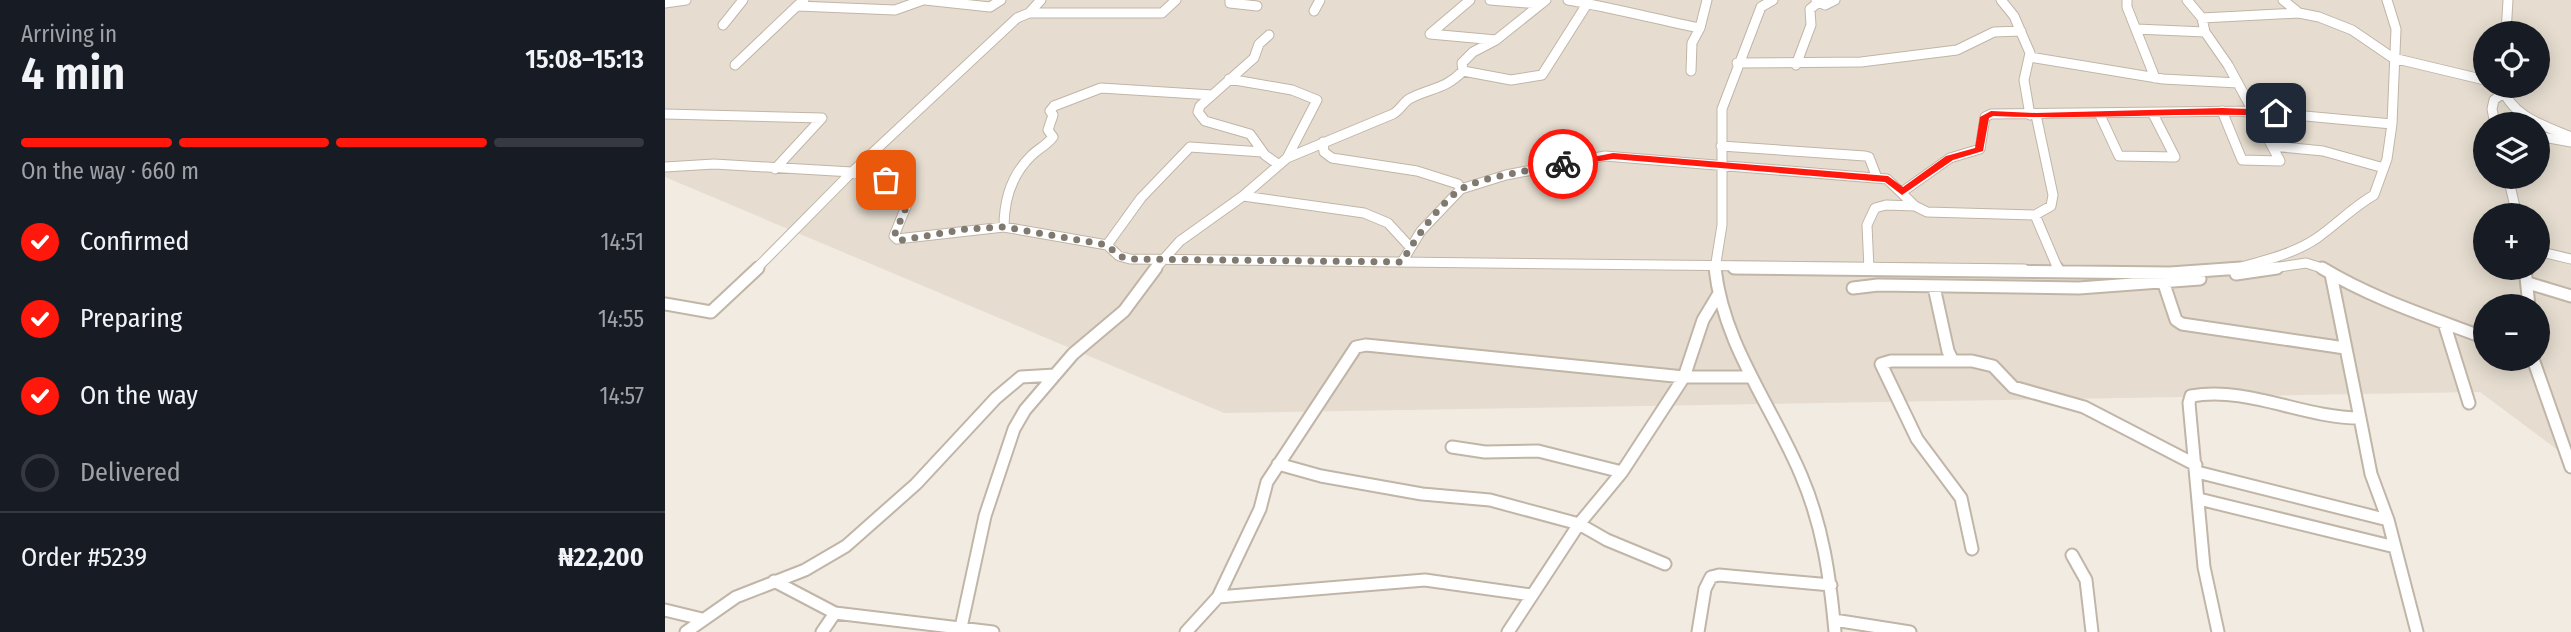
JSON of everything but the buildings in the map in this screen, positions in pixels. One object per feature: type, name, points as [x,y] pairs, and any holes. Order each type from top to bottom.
[{"type":"street","points":[[665,3],[685,0]]},
{"type":"street","points":[[723,25],[743,0]]},
{"type":"street","points":[[735,65],[801,3],[895,10],[924,0],[990,7],[1001,0]]},
{"type":"street","points":[[665,304],[713,312],[852,172],[1014,20],[1029,13],[1041,0]]},
{"type":"street","points":[[1122,12],[1135,0]]},
{"type":"street","points":[[1029,13],[1162,13],[1176,0]]},
{"type":"street","points":[[1230,0],[1230,3],[1257,6]]},
{"type":"street","points":[[1314,11],[1320,0]]},
{"type":"street","points":[[1470,0],[1430,34],[1496,40]]},
{"type":"street","points":[[1490,0],[1543,2]]},
{"type":"street","points":[[1568,0],[1631,11],[1650,18],[1700,28]]},
{"type":"street","points":[[1691,71],[1692,43],[1700,28],[1707,0]]},
{"type":"street","points":[[1764,0],[1772,0]]},
{"type":"street","points":[[1772,0],[1761,7],[1721,109],[1722,225],[1715,267],[1718,295],[1749,377],[1801,474],[1821,528],[1835,626],[1910,632]]},
{"type":"street","points":[[1795,65],[1811,24],[1810,9],[1818,1],[1828,5],[1835,0]]},
{"type":"street","points":[[1402,262],[1421,231],[1461,189],[1506,175],[1605,156],[1877,178],[1891,180],[1915,206],[1927,212],[2035,215],[2051,205],[2053,195],[2024,80],[2031,57],[2014,16],[2001,0]]},
{"type":"street","points":[[2127,0],[2127,7],[2155,78]]},
{"type":"street","points":[[2187,0],[2202,18],[2205,32],[2238,83],[2280,161],[2242,160],[2222,111]]},
{"type":"street","points":[[2283,0],[2299,13]]},
{"type":"street","points":[[665,167],[714,164],[852,172],[886,180],[907,205],[894,236],[897,239],[1004,227],[1107,245],[1119,256],[1130,259],[2194,273],[2232,270],[2278,256],[2316,239],[2356,205],[2370,198],[2384,168],[2392,124],[2396,29],[2388,0]]},
{"type":"street","points":[[2507,21],[2508,0]]},
{"type":"street","points":[[1463,71],[1462,63],[1473,52],[1496,40],[1543,2]]},
{"type":"street","points":[[1463,71],[1511,80],[1542,75],[1587,4]]},
{"type":"street","points":[[2202,18],[2299,13],[2327,19],[2352,30],[2393,58],[2473,77]]},
{"type":"street","points":[[2137,29],[2205,32]]},
{"type":"street","points":[[1737,64],[1861,62],[1957,50],[1994,32],[2021,31]]},
{"type":"street","points":[[1269,35],[1259,44],[1254,58],[1200,106],[1201,117],[1205,121],[1250,134],[1262,152],[1279,165]]},
{"type":"street","points":[[2031,57],[2071,61],[2155,78],[2238,83]]},
{"type":"street","points":[[961,630],[985,516],[1014,429],[1024,410],[1073,354],[1124,311],[1146,285],[1161,260],[1181,241],[1244,196],[1287,158],[1393,114],[1408,100],[1449,85],[1463,71]]},
{"type":"street","points":[[1229,79],[1292,90],[1317,100],[1287,158]]},
{"type":"street","points":[[1004,227],[1004,206],[1017,172],[1035,152],[1051,141],[1052,137],[1048,131],[1053,115],[1050,111],[1054,106],[1101,88],[1212,94]]},
{"type":"street","points":[[2510,98],[2529,118],[2571,136]]},
{"type":"street","points":[[1902,192],[1950,158],[1980,149],[1987,115],[2252,111],[2392,124]]},
{"type":"street","points":[[2099,113],[2119,156],[2175,157],[2152,112]]},
{"type":"street","points":[[665,114],[822,117],[775,169]]},
{"type":"street","points":[[2550,138],[2571,142]]},
{"type":"street","points":[[1324,142],[1324,152],[1332,158],[1417,172],[1458,184],[1461,189]]},
{"type":"street","points":[[1721,146],[1865,156],[1869,157],[1877,178]]},
{"type":"street","points":[[2272,146],[2323,151],[2384,168]]},
{"type":"street","points":[[1107,245],[1141,198],[1190,147],[1262,152]]},
{"type":"street","points":[[1244,196],[1364,213],[1388,223],[1410,247]]},
{"type":"street","points":[[1869,269],[1867,225],[1875,208],[1886,205],[1915,206]]},
{"type":"street","points":[[2035,215],[2058,270]]},
{"type":"street","points":[[2550,254],[2571,259]]},
{"type":"street","points":[[1853,288],[1878,285],[2079,288],[2164,284],[2307,263],[2318,265],[2331,274],[2473,334]]},
{"type":"street","points":[[2331,274],[2371,474],[2388,520],[2417,632]]},
{"type":"street","points":[[2527,280],[2528,294]]},
{"type":"street","points":[[2164,284],[2176,320],[2182,324],[2345,348]]},
{"type":"street","points":[[2528,284],[2571,296]]},
{"type":"street","points":[[1934,287],[1948,352],[1954,361]]},
{"type":"street","points":[[1513,631],[1531,595],[1579,524],[1622,472],[1684,377],[1703,320],[1718,295]]},
{"type":"street","points":[[2444,323],[2469,403]]},
{"type":"street","points":[[1186,632],[1218,597],[1260,509],[1267,481],[1356,347],[1366,345],[1684,377],[1749,377]]},
{"type":"street","points":[[1972,549],[1961,498],[1917,439],[1881,364],[1915,360],[1972,361],[1993,366],[2013,387],[2084,407],[2196,469],[2388,520]]},
{"type":"street","points":[[2538,371],[2566,441],[2571,467]]},
{"type":"street","points":[[686,632],[736,597],[805,570],[846,546],[916,484],[996,398],[1021,377],[1055,375]]},
{"type":"street","points":[[2218,632],[2204,567],[2189,403],[2191,396],[2198,393],[2223,394],[2307,411],[2360,418]]},
{"type":"street","points":[[1452,447],[1485,452],[1538,451],[1622,472]]},
{"type":"street","points":[[1278,464],[1321,476],[1422,494],[1490,500],[1579,524],[1607,540],[1665,564]]},
{"type":"street","points":[[2199,499],[2395,547]]},
{"type":"street","points":[[2072,555],[2086,580],[2092,632]]},
{"type":"street","points":[[1698,632],[1705,589],[1711,577],[1719,575],[1831,585]]},
{"type":"street","points":[[1218,597],[1425,580],[1531,595]]},
{"type":"street","points":[[774,581],[835,613],[993,632]]},
{"type":"street","points":[[665,610],[702,619]]},
{"type":"street","points":[[822,632],[835,613]]},
{"type":"shaded area","points":[[665,0],[2571,0],[2571,460],[2480,392],[1224,413],[665,177]]},
{"type":"way so far","points":[[886,180],[907,205],[894,236],[902,240],[966,229],[1004,227],[1107,245],[1119,256],[1130,259],[1402,262],[1421,231],[1461,189],[1506,175],[1563,164]]},
{"type":"route","points":[[1563,164],[1613,156],[1888,179],[1902,192],[1950,158],[1980,149],[1985,117],[1991,114],[2222,111],[2276,113]]}]
